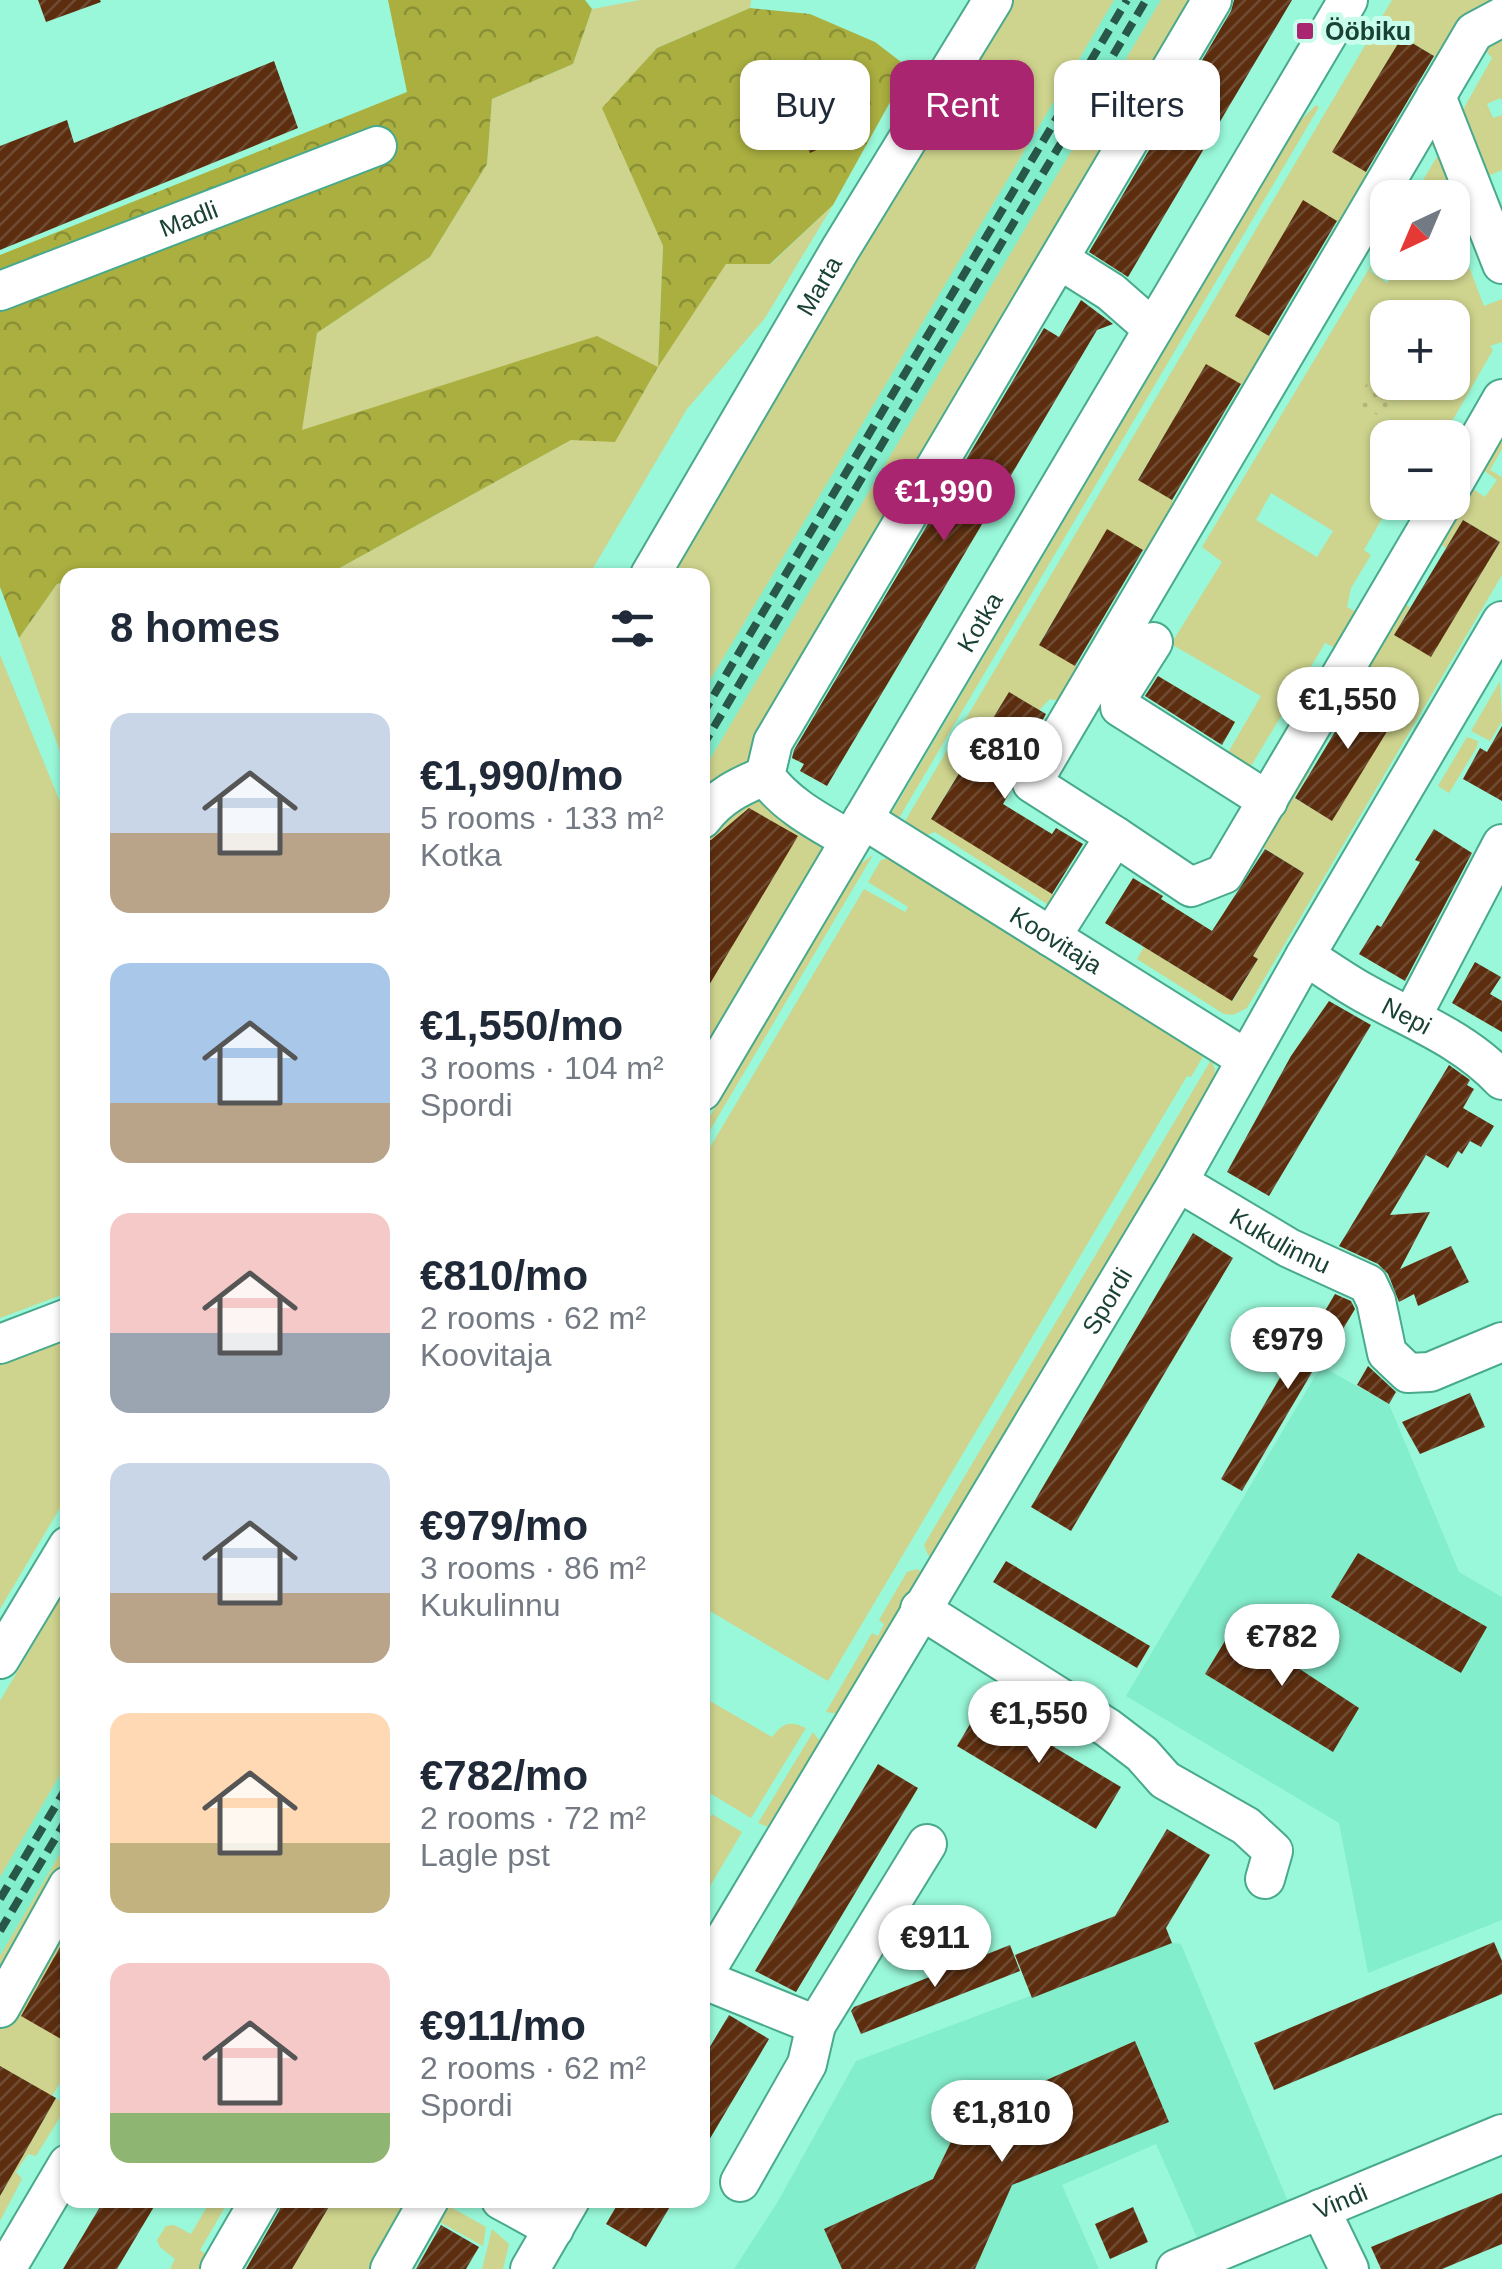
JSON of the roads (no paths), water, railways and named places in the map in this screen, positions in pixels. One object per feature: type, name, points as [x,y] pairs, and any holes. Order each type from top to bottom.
[{"type":"street","name":"Marta","points":[[654,568],[840,248],[993,0]]},
{"type":"street","points":[[710,809],[734,789],[765,776],[773,742],[1212,0]]},
{"type":"street","name":"Kotka","points":[[710,1078],[1348,0]]},
{"type":"street","points":[[1432,520],[1224,874],[1191,886],[1032,783],[1474,32],[1502,17]]},
{"type":"street","points":[[1436,96],[1502,264]]},
{"type":"street","name":"Madli","points":[[0,291],[376,146]]},
{"type":"street","points":[[1060,260],[1112,292],[1153,329]]},
{"type":"street","points":[[1470,455],[1502,399]]},
{"type":"street","name":"Spordi","points":[[710,1964],[1178,1182],[1304,956],[1502,621]]},
{"type":"street","points":[[1154,642],[1120,694],[1120,708],[1268,801]]},
{"type":"street","name":"Koovitaja","points":[[765,776],[775,790],[802,812],[857,830],[1050,937],[1246,1059]]},
{"type":"street","points":[[1050,937],[1115,836]]},
{"type":"street","points":[[1412,1016],[1502,844]]},
{"type":"street","name":"Nepi","points":[[1304,956],[1366,994],[1412,1016],[1486,1064],[1502,1080]]},
{"type":"street","name":"Kukulinnu","points":[[1178,1182],[1289,1248],[1368,1284],[1376,1301],[1383,1343],[1397,1365],[1408,1372],[1430,1372],[1502,1342]]},
{"type":"street","points":[[0,1344],[60,1321]]},
{"type":"street","points":[[0,1659],[60,1559]]},
{"type":"street","points":[[920,1610],[1108,1728],[1142,1754],[1165,1780],[1246,1826],[1273,1851],[1265,1878]]},
{"type":"street","points":[[740,2182],[807,2064],[816,2024],[927,1844]]},
{"type":"street","points":[[0,2008],[60,1900]]},
{"type":"street","points":[[710,1981],[816,2024]]},
{"type":"street","name":"Vindi","points":[[1176,2269],[1502,2134]]},
{"type":"street","points":[[6,2269],[60,2178]]},
{"type":"street","points":[[220,2269],[255,2208]]},
{"type":"street","points":[[390,2269],[424,2208]]},
{"type":"street","points":[[530,2269],[562,2214],[536,2208]]},
{"type":"street","points":[[1320,2210],[1349,2269]]},
{"type":"railway","points":[[710,702],[1127,0]]},
{"type":"railway","points":[[710,734],[1146,0]]},
{"type":"railway","points":[[0,1899],[60,1798]]},
{"type":"railway","points":[[0,1931],[60,1830]]},
{"type":"place","name":"Ööbiku","points":[[1305,31]]}]
